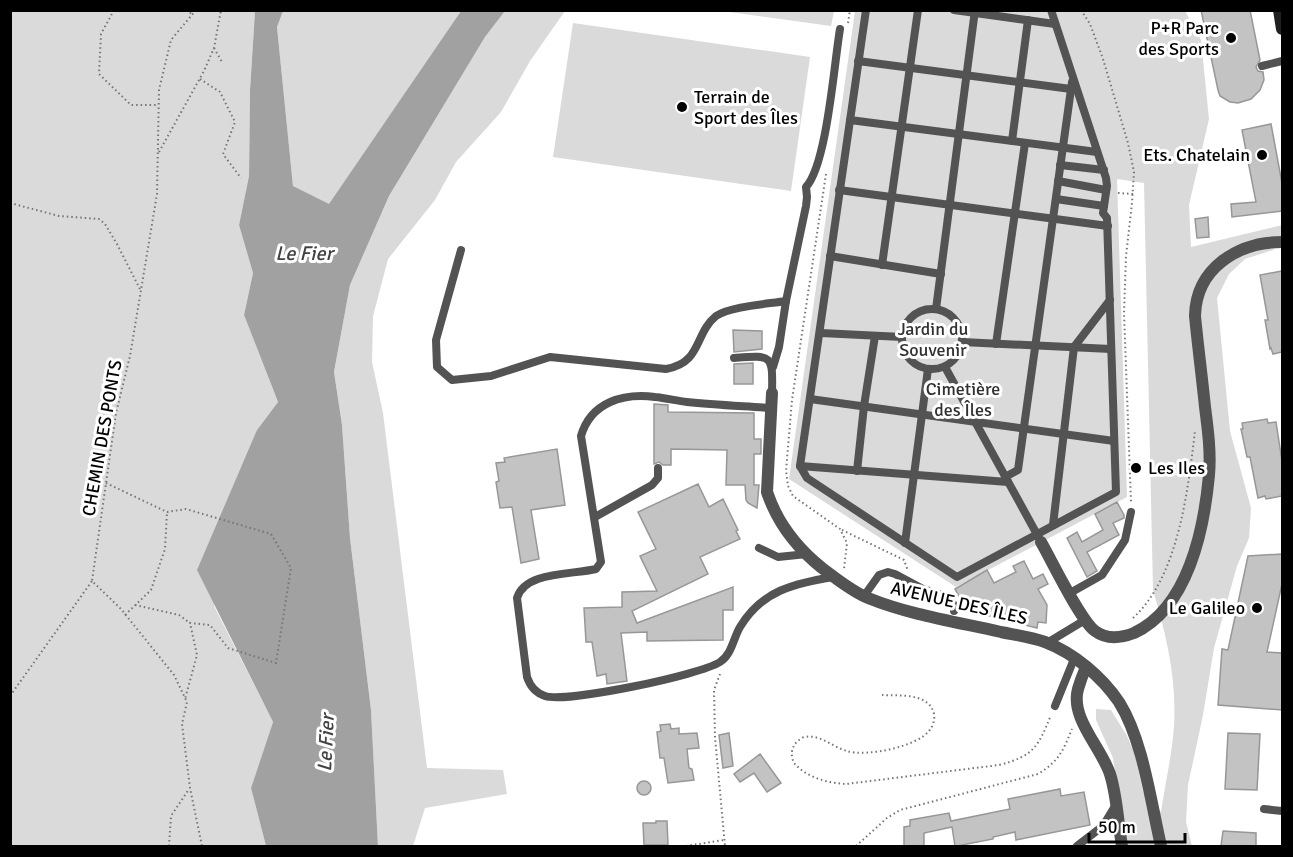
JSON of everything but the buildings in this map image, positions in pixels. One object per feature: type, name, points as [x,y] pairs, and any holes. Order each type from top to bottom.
[{"type":"main road","points":[[1279,10],[1282,29]]},
{"type":"street","points":[[1039,538],[1084,620],[1100,635],[1114,638],[1128,635],[1150,624],[1173,601],[1182,584],[1200,530],[1210,473],[1195,316],[1197,300],[1205,281],[1227,257],[1258,243],[1282,242]]},
{"type":"street","name":"AVENUE DES ÎLES","points":[[772,393],[767,492],[772,507],[784,528],[807,555],[833,577],[864,596],[884,604],[1047,643],[1086,667],[1112,693],[1129,722],[1142,763],[1161,846]]},
{"type":"street","points":[[1086,667],[1077,690],[1079,712],[1107,767],[1122,846]]},
{"type":"lane","points":[[866,10],[800,466],[807,478],[957,577],[1039,538],[1053,525],[1116,492],[1108,226],[1107,218],[1103,213],[1106,190],[1104,170],[1051,10]]},
{"type":"lane","points":[[882,265],[918,10]]},
{"type":"lane","points":[[954,10],[1055,24]]},
{"type":"lane","points":[[936,309],[975,12]]},
{"type":"lane","points":[[1012,141],[1028,20]]},
{"type":"lane","points":[[772,393],[773,367],[779,347],[806,206],[806,187],[814,176],[822,146],[840,29]]},
{"type":"lane","points":[[858,61],[1071,88]]},
{"type":"lane","points":[[1262,66],[1282,61]]},
{"type":"lane","points":[[800,466],[1006,480],[1018,470],[1073,79]]},
{"type":"lane","points":[[850,120],[1097,152]]},
{"type":"lane","points":[[996,344],[1025,142]]},
{"type":"lane","points":[[1060,165],[1104,170]]},
{"type":"lane","points":[[1058,181],[1106,190]]},
{"type":"lane","points":[[839,190],[1108,226]]},
{"type":"lane","points":[[1056,199],[1104,206]]},
{"type":"lane","points":[[461,250],[436,340],[437,367],[452,380],[491,376],[550,357],[673,368],[689,358],[710,323],[718,315],[786,301]]},
{"type":"lane","points":[[830,256],[940,274]]},
{"type":"lane","points":[[1053,525],[1074,347],[1110,300]]},
{"type":"lane","points":[[936,309],[950,314],[956,321],[961,328],[962,342],[958,355],[945,367],[928,369],[912,362],[903,346],[902,337],[909,320],[916,314],[924,310],[936,309]]},
{"type":"lane","points":[[821,333],[902,337]]},
{"type":"lane","points":[[857,471],[875,336]]},
{"type":"lane","points":[[962,342],[1111,349]]},
{"type":"lane","points":[[734,358],[757,356],[769,361],[773,367]]},
{"type":"lane","points":[[945,367],[1039,538]]},
{"type":"lane","points":[[905,543],[928,369]]},
{"type":"lane","points":[[771,408],[683,402],[654,397],[621,398],[600,407],[588,419],[581,436],[601,559],[598,567],[592,570],[533,580],[524,585],[517,598],[527,677],[532,687],[540,694],[550,697],[574,696],[628,688],[714,665],[726,657],[746,618],[763,601],[795,584],[833,577]]},
{"type":"lane","points":[[810,399],[1114,441]]},
{"type":"lane","points":[[595,517],[652,485],[658,478],[658,468]]},
{"type":"lane","points":[[1070,593],[1102,575],[1125,540],[1131,512]]},
{"type":"lane","points":[[759,548],[778,557],[807,555]]},
{"type":"lane","points":[[864,596],[875,578],[884,573],[892,573],[922,589],[943,595],[954,605],[954,611]]},
{"type":"lane","points":[[1047,643],[1084,620]]},
{"type":"lane","points":[[1055,706],[1074,659]]},
{"type":"lane","points":[[1077,846],[1103,826],[1115,806]]},
{"type":"lane","points":[[1264,809],[1282,811]]},
{"type":"path","points":[[114,10],[101,34],[99,74],[131,105],[159,105]]},
{"type":"path","points":[[186,10],[192,15]]},
{"type":"path","name":"CHEMIN DES PONTS","points":[[92,581],[116,413],[130,356],[157,194],[159,90],[171,40],[196,10]]},
{"type":"path","points":[[158,155],[200,80],[214,48],[221,10]]},
{"type":"path","points":[[1081,10],[1090,24],[1100,50],[1128,143],[1134,172],[1126,256],[1124,313],[1132,481],[1131,512]]},
{"type":"path","points":[[214,48],[222,62]]},
{"type":"path","points":[[200,80],[220,92],[235,122],[224,154],[241,178]]},
{"type":"path","points":[[1118,193],[1133,194]]},
{"type":"path","points":[[10,203],[59,216],[99,219],[105,224],[117,244],[141,291]]},
{"type":"path","points":[[1130,620],[1145,605],[1161,579],[1175,543],[1190,479],[1195,428]]},
{"type":"path","points":[[106,483],[167,512],[186,509],[271,534],[291,568],[276,663],[228,648],[210,625],[190,623],[179,615],[135,605]]},
{"type":"path","points":[[125,615],[151,590],[165,549],[167,512]]},
{"type":"path","points":[[840,529],[904,560],[908,567],[904,579]]},
{"type":"path","points":[[10,696],[92,581],[125,615],[174,675],[187,702],[182,724],[190,788],[202,846]]},
{"type":"path","points":[[185,699],[197,655],[190,623]]},
{"type":"path","points":[[725,846],[715,736],[714,690],[726,657]]},
{"type":"path","points":[[882,695],[916,697],[927,702],[934,717],[931,729],[927,734],[908,744],[863,754],[846,751],[820,738],[804,737],[792,747],[794,763],[813,777],[846,784],[999,765],[1017,760],[1036,747],[1055,706]]},
{"type":"path","points":[[856,846],[887,818],[900,810],[1021,779],[1045,769],[1062,754],[1079,712]]},
{"type":"path","points":[[169,846],[171,816],[190,788]]},
{"type":"path","points":[[686,846],[724,840]]},
{"type":"green space","points":[[834,10],[831,26],[722,11]]},
{"type":"green space","points":[[10,11],[255,11],[250,89],[249,176],[239,225],[253,273],[244,315],[278,402],[257,430],[214,606],[273,722],[251,788],[266,846],[11,846]]},
{"type":"green space","points":[[283,11],[461,11],[329,205],[293,186],[277,27]]},
{"type":"green space","points":[[505,11],[565,11],[530,61],[501,112],[456,162],[435,200],[388,259],[373,316],[372,362],[383,413],[427,768],[503,770],[507,794],[425,808],[413,846],[378,846],[371,710],[350,538],[342,425],[334,372],[350,285],[389,196],[485,37]]},
{"type":"green space","name":"Cimetière des Îles","points":[[855,11],[1185,11],[1201,40],[1209,119],[1189,205],[1191,247],[1282,225],[1282,238],[1273,250],[1245,259],[1229,274],[1217,298],[1230,431],[1251,508],[1249,538],[1237,566],[1214,648],[1188,785],[1186,822],[1192,846],[1127,846],[1113,758],[1096,720],[1096,709],[1111,710],[1127,736],[1135,755],[1143,792],[1161,812],[1172,748],[1174,691],[1170,657],[1153,590],[1144,183],[1117,179],[1127,497],[956,587],[789,479]]},
{"type":"green space","name":"Terrain de Sport des Îles","points":[[573,23],[810,57],[791,191],[553,157]]},
{"type":"water","name":"Le Fier","points":[[255,11],[283,11],[277,27],[293,186],[329,204],[461,11],[505,11],[485,37],[389,196],[350,285],[334,372],[342,425],[350,538],[371,710],[378,846],[266,846],[251,788],[273,722],[197,570],[257,430],[278,402],[244,315],[253,273],[239,225],[249,176],[250,90]]},
{"type":"place","name":"P+R Parc des Sports","points":[[1231,38]]},
{"type":"place","name":"Terrain de Sport des Îles","points":[[682,107]]},
{"type":"place","name":"Ets. Chatelain","points":[[1262,155]]},
{"type":"place","name":"Les Iles","points":[[1136,468]]},
{"type":"place","name":"Le Galileo","points":[[1257,608]]},
{"type":"park label","name":"Jardin du Souvenir","points":[[933,339]]}]
